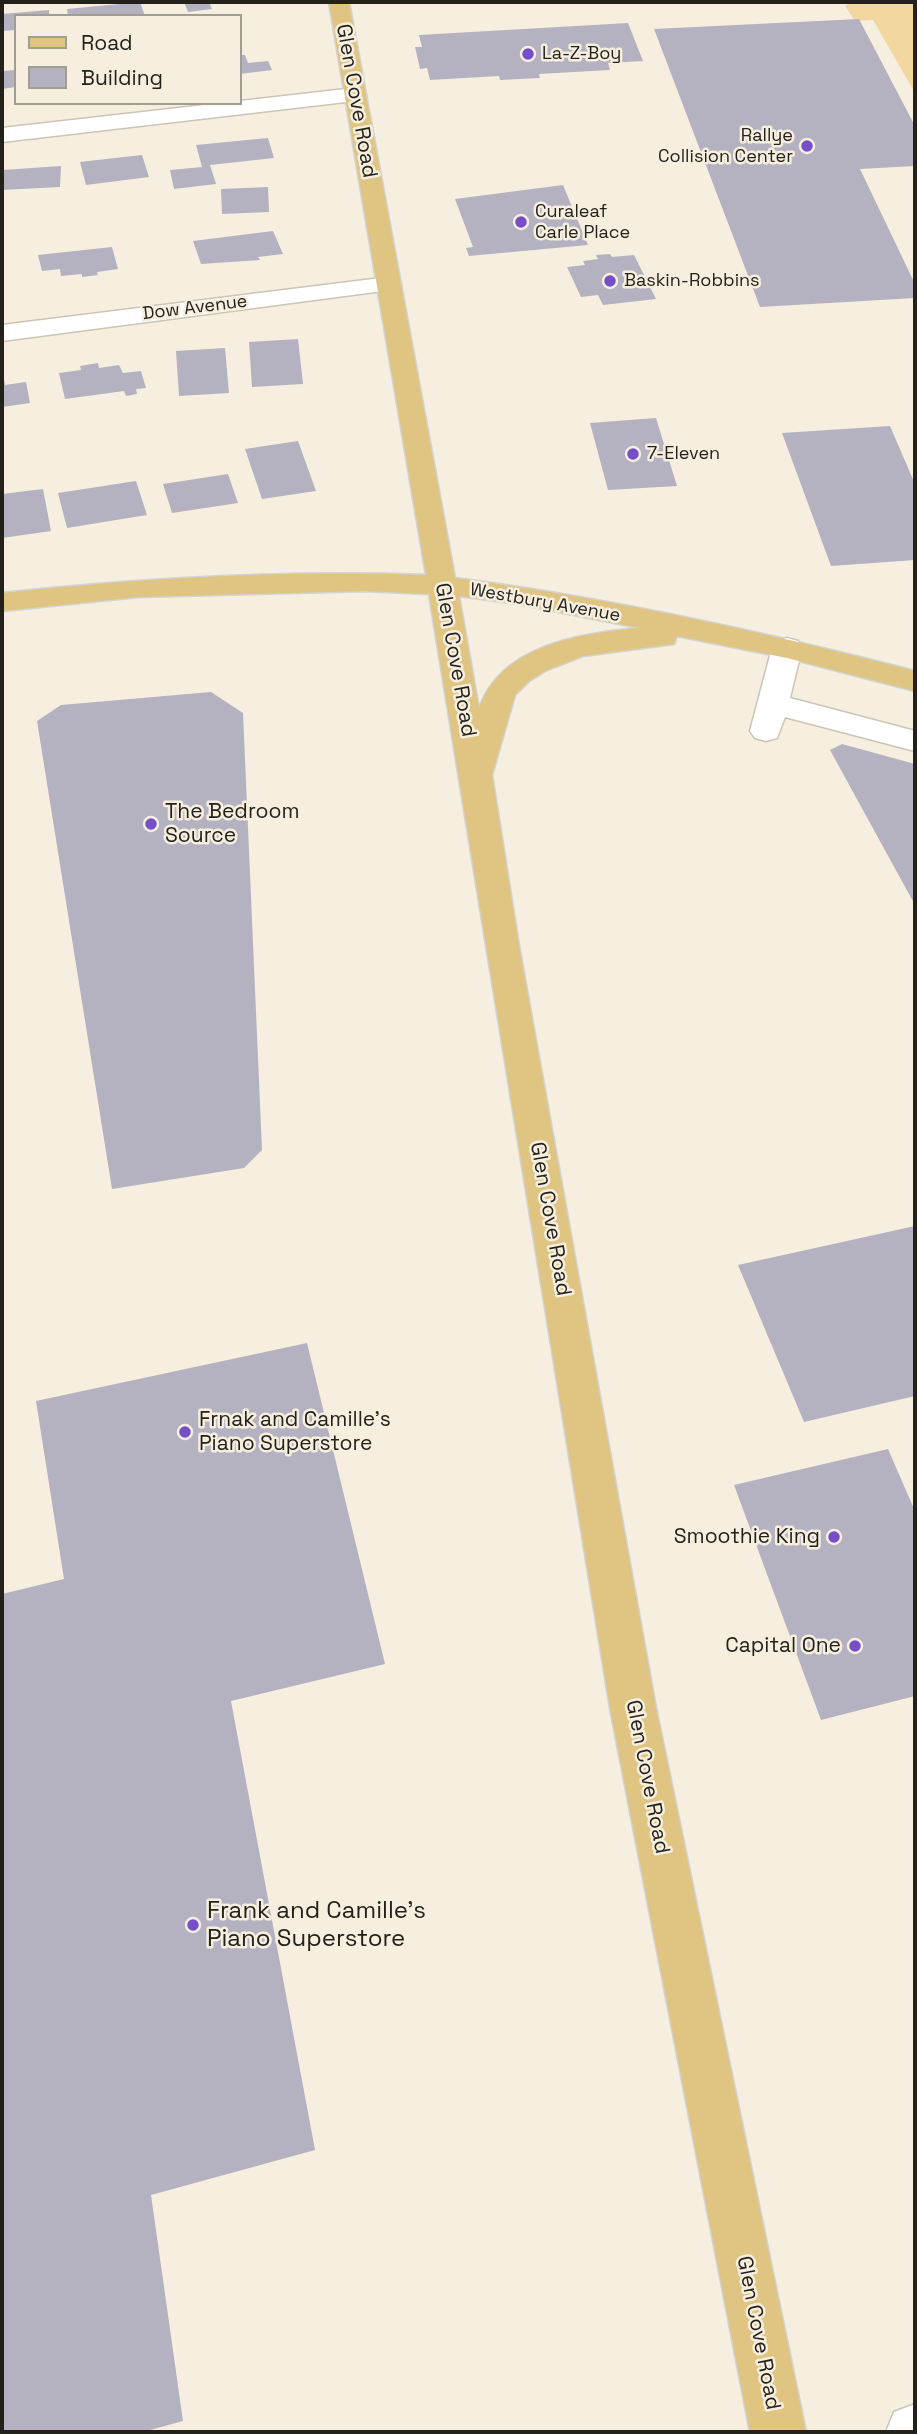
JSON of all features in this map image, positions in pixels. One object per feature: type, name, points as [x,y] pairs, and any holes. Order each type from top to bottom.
[{"type":"main road","name":"Glen Cove Road","points":[[339,2],[476,777],[502,946],[633,1708],[778,2432]]},
{"type":"main road","name":"Westbury Avenue","points":[[2,602],[138,588],[365,582],[441,585],[517,595],[787,648],[915,681]]},
{"type":"main road","points":[[476,777],[502,691],[535,664],[586,644],[641,638],[721,636]]},
{"type":"street","points":[[2,135],[355,95]]},
{"type":"street","name":"Dow Avenue","points":[[2,333],[389,284]]},
{"type":"street","points":[[787,648],[769,717],[915,741]]},
{"type":"shaded area","points":[[853,2],[915,2],[915,93],[873,20],[855,21],[845,6]]},
{"type":"building","points":[[140,2],[144,14],[68,14],[67,9]]},
{"type":"building","points":[[184,2],[209,2],[212,9],[188,12]]},
{"type":"building","points":[[49,10],[49,14],[14,14],[14,30],[2,31],[2,14]]},
{"type":"building","name":"Rallye Collision Center","points":[[859,19],[915,126],[915,166],[860,169],[915,284],[915,298],[760,307],[654,29]]},
{"type":"building","name":"La-Z-Boy","points":[[628,23],[643,61],[608,63],[610,70],[539,74],[540,78],[500,80],[499,76],[430,80],[427,68],[420,69],[415,47],[422,47],[419,35]]},
{"type":"building","points":[[242,55],[245,55],[248,63],[268,61],[272,70],[242,74]]},
{"type":"building","points":[[14,70],[14,87],[2,89],[2,71]]},
{"type":"building","points":[[268,138],[274,158],[210,165],[216,184],[174,189],[170,170],[202,167],[196,145]]},
{"type":"building","points":[[142,155],[149,177],[86,185],[80,162]]},
{"type":"building","points":[[61,166],[60,187],[2,190],[2,170]]},
{"type":"building","name":"Curaleaf Carle Place","points":[[563,185],[588,245],[469,256],[466,248],[473,247],[455,199]]},
{"type":"building","points":[[268,187],[269,212],[222,214],[221,189]]},
{"type":"building","points":[[273,231],[283,254],[258,257],[260,260],[201,264],[193,241]]},
{"type":"building","points":[[112,247],[118,269],[82,277],[82,274],[61,276],[60,269],[42,271],[38,255]]},
{"type":"building","name":"Baskin-Robbins","points":[[610,254],[612,257],[634,255],[656,299],[603,305],[598,295],[581,297],[567,267],[585,265],[583,261],[598,259],[596,255]]},
{"type":"building","points":[[298,339],[303,384],[252,387],[249,342]]},
{"type":"building","points":[[225,348],[229,393],[179,396],[176,351]]},
{"type":"building","points":[[98,363],[99,368],[119,365],[123,373],[141,371],[146,388],[136,389],[137,394],[126,396],[124,391],[65,399],[59,373],[81,370],[80,366]]},
{"type":"building","points":[[2,380],[5,385],[26,382],[30,403],[2,407]]},
{"type":"building","name":"7-Eleven","points":[[656,418],[677,486],[608,490],[590,423]]},
{"type":"building","points":[[890,426],[915,484],[915,560],[831,566],[782,433]]},
{"type":"building","points":[[298,441],[316,491],[262,499],[245,449]]},
{"type":"building","points":[[228,474],[238,503],[172,513],[163,484]]},
{"type":"building","points":[[136,481],[147,515],[67,528],[58,493]]},
{"type":"building","points":[[43,489],[51,531],[2,538],[2,494]]},
{"type":"building","points":[[211,692],[243,713],[262,1150],[244,1168],[112,1189],[37,721],[61,705]]},
{"type":"building","points":[[842,744],[915,764],[915,905],[830,750]]},
{"type":"building","points":[[915,1226],[915,1396],[804,1422],[738,1265]]},
{"type":"building","name":"Frank and Camille's Piano Superstore","points":[[307,1343],[385,1664],[231,1701],[315,2150],[151,2195],[183,2421],[143,2432],[2,2432],[2,1594],[64,1579],[36,1401]]},
{"type":"building","points":[[888,1449],[915,1511],[915,1696],[821,1720],[734,1485]]},
{"type":"place","name":"La-Z-Boy","points":[[528,54]]},
{"type":"place","name":"Rallye Collision Center","points":[[807,146]]},
{"type":"place","name":"Curaleaf Carle Place","points":[[521,222]]},
{"type":"place","name":"Baskin-Robbins","points":[[610,281]]},
{"type":"place","name":"7-Eleven","points":[[633,454]]},
{"type":"place","name":"The Bedroom Source","points":[[151,824]]},
{"type":"place","name":"Frnak and Camille's Piano Superstore","points":[[185,1432]]},
{"type":"place","name":"Smoothie King","points":[[834,1537]]},
{"type":"place","name":"Capital One","points":[[855,1646]]},
{"type":"place","name":"Frank and Camille's Piano Superstore","points":[[193,1925]]}]
